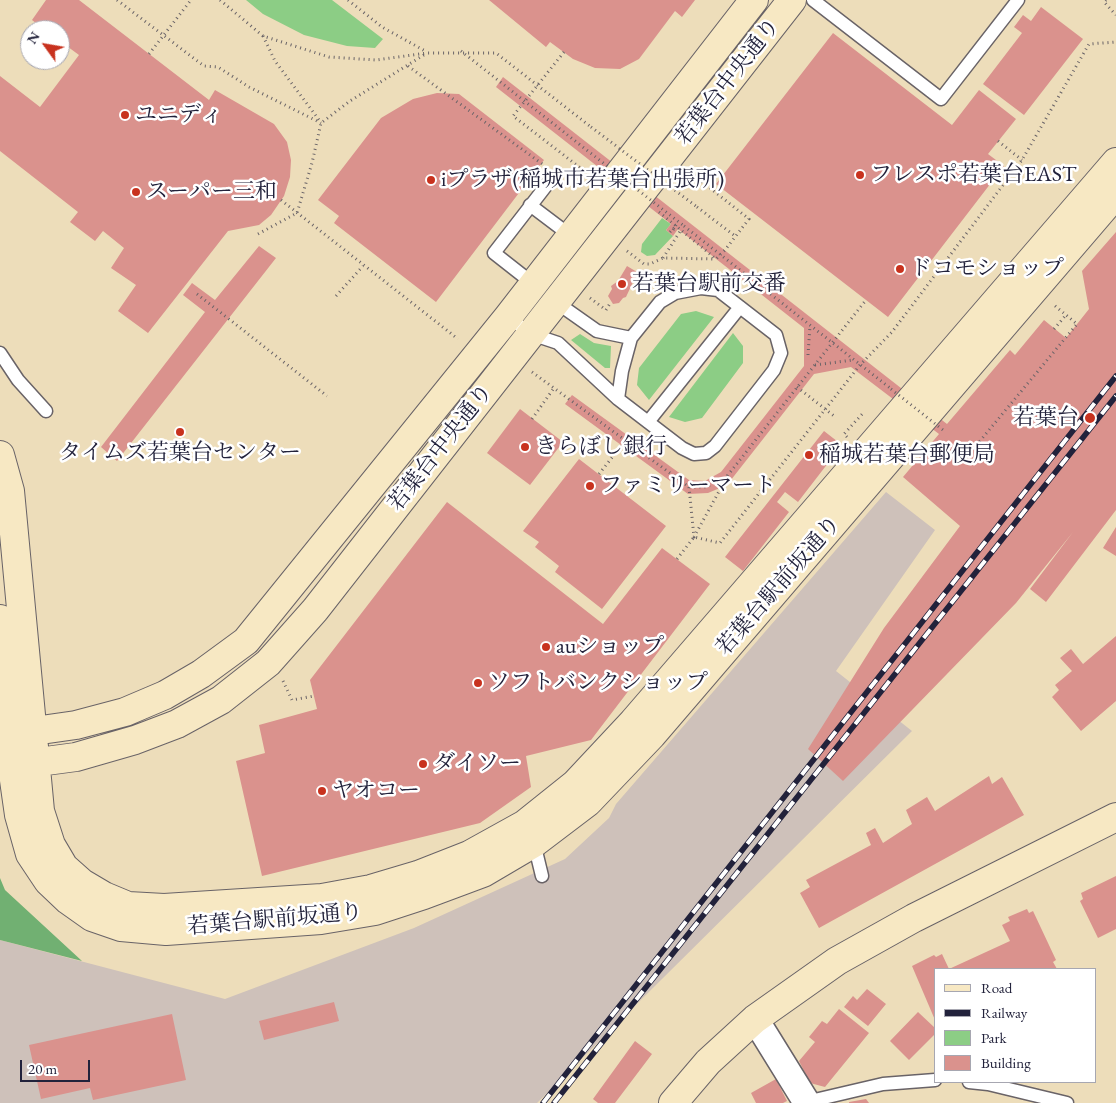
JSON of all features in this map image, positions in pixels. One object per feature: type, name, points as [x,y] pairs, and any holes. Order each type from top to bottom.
[{"type":"street","name":"若葉台中央通り","points":[[14,734],[84,723],[125,712],[165,696],[201,674],[246,641],[508,317],[754,0]]},
{"type":"street","name":"若葉台中央通り","points":[[16,765],[76,757],[135,740],[177,724],[221,700],[268,663],[315,610],[792,0]]},
{"type":"street","name":"若葉台駅前坂通り","points":[[16,765],[40,811],[51,845],[64,867],[82,883],[104,896],[128,906],[164,908],[322,898],[371,889],[418,876],[485,846],[525,824],[575,784],[633,722],[1116,162]]},
{"type":"street","name":"若葉台駅前坂通り","points":[[16,765],[18,815],[30,854],[48,881],[68,900],[92,917],[121,927],[166,931],[321,920],[375,911],[483,873],[534,844],[588,802],[652,735],[1116,194]]},
{"type":"street","points":[[0,454],[10,491],[16,765]]},
{"type":"street","points":[[0,619],[14,734]]},
{"type":"street","points":[[673,1103],[708,1062],[754,1019],[837,960],[914,918],[1116,817]]},
{"type":"street","points":[[754,1019],[807,1103]]},
{"type":"lane","points":[[813,0],[941,99],[1018,0]]},
{"type":"lane","points":[[549,182],[494,253],[556,302],[597,331],[632,338]]},
{"type":"lane","points":[[530,205],[570,236]]},
{"type":"lane","points":[[508,317],[531,334],[558,343],[618,399],[682,448],[694,454],[706,453],[715,446],[774,370],[781,353],[776,335],[718,290],[701,288],[675,293],[660,302],[632,338],[622,372],[618,399]]},
{"type":"lane","points":[[648,422],[740,307]]},
{"type":"lane","points":[[0,353],[18,380],[46,411]]},
{"type":"lane","points":[[534,844],[542,876]]},
{"type":"lane","points":[[807,1103],[883,1084],[934,1080]]},
{"type":"lane","points":[[978,1083],[1067,1103]]},
{"type":"path","points":[[117,0],[204,66],[218,67],[249,88],[321,123]]},
{"type":"path","points":[[149,54],[191,0]]},
{"type":"path","points":[[220,0],[263,36],[329,57],[376,60],[427,53],[461,51],[496,53],[735,236]]},
{"type":"path","points":[[348,0],[382,27],[427,53]]},
{"type":"path","points":[[1106,0],[1104,2],[1116,15]]},
{"type":"path","points":[[263,36],[275,61],[321,123]]},
{"type":"path","points":[[694,537],[720,543],[860,365],[892,332],[1022,160],[1089,44],[1116,42]]},
{"type":"path","points":[[461,51],[683,228],[942,430]]},
{"type":"path","points":[[564,52],[513,116],[587,173]]},
{"type":"path","points":[[258,234],[297,213],[312,163],[321,123],[350,101],[427,53]]},
{"type":"path","points":[[408,66],[470,109],[542,165]]},
{"type":"path","points":[[998,141],[1022,160]]},
{"type":"path","points":[[626,251],[644,264],[650,264],[663,258],[716,259],[720,255],[749,219],[691,173]]},
{"type":"path","points":[[281,200],[459,340]]},
{"type":"path","points":[[659,212],[678,224]]},
{"type":"path","points":[[671,231],[678,224]]},
{"type":"path","points":[[663,258],[683,228]]},
{"type":"path","points":[[683,228],[716,259]]},
{"type":"path","points":[[336,296],[363,266]]},
{"type":"path","points":[[197,294],[327,396]]},
{"type":"path","points":[[589,298],[606,310],[611,302]]},
{"type":"path","points":[[676,559],[694,537],[728,475],[866,300]]},
{"type":"path","points":[[970,452],[1077,324],[1052,304]]},
{"type":"path","points":[[1054,329],[1066,315]]},
{"type":"path","points":[[808,355],[810,326]]},
{"type":"path","points":[[814,366],[854,360]]},
{"type":"path","points":[[527,368],[689,487],[706,487],[728,475]]},
{"type":"path","points":[[797,387],[834,416]]},
{"type":"path","points":[[532,418],[554,388]]},
{"type":"path","points":[[599,474],[625,441]]},
{"type":"path","points":[[689,487],[694,537]]},
{"type":"path","points":[[282,679],[292,700],[314,696]]},
{"type":"shaded area","points":[[886,492],[935,530],[836,671],[912,731],[537,1103],[0,1103],[0,940],[225,999],[414,928],[565,859],[609,818],[616,804]]},
{"type":"green space","points":[[246,0],[332,0],[383,39],[375,48],[347,46],[304,35],[263,14]]},
{"type":"green space","points":[[662,218],[671,224],[666,230],[673,236],[655,255],[647,256],[641,252],[642,244]]},
{"type":"green space","points":[[696,311],[714,317],[649,400],[637,385],[639,368],[681,314]]},
{"type":"green space","points":[[733,333],[743,346],[743,363],[702,418],[685,422],[669,417]]},
{"type":"green space","points":[[580,334],[594,343],[611,346],[610,368],[605,368],[571,340]]},
{"type":"green space","points":[[0,878],[5,890],[82,961],[0,940]]},
{"type":"building","points":[[46,0],[79,0],[209,100],[215,90],[274,124],[287,142],[291,160],[290,177],[284,196],[271,215],[259,225],[228,231],[148,333],[118,311],[136,285],[111,268],[124,248],[103,231],[95,241],[70,222],[78,212],[0,151],[0,76],[40,107],[68,70],[70,70],[70,67],[79,55],[70,48],[70,20],[32,20]]},
{"type":"building","points":[[489,0],[695,0],[682,17],[675,11],[639,59],[620,69],[595,68],[573,59],[550,42],[546,47]]},
{"type":"building","points":[[1041,7],[1083,39],[1024,115],[983,84],[1022,33],[1014,27],[1023,15],[1031,21]]},
{"type":"building","name":"フレスポ若葉台EAST","points":[[833,33],[952,125],[979,90],[1016,119],[988,154],[1004,166],[888,317],[716,184]]},
{"type":"building","points":[[503,77],[947,424],[1010,350],[1015,355],[1044,320],[1066,338],[1089,309],[1082,271],[1116,232],[1116,510],[1046,602],[1030,589],[1073,532],[1016,603],[843,781],[808,749],[884,628],[960,526],[903,477],[939,434],[851,367],[814,374],[727,485],[708,493],[688,494],[565,404],[572,395],[689,480],[705,481],[721,472],[804,366],[804,328],[678,229],[673,236],[666,230],[671,224],[496,87]]},
{"type":"building","name":"iプラザ(稲城市若葉台出張所)","points":[[437,93],[459,94],[544,160],[436,302],[334,223],[339,216],[318,200],[381,118],[413,99]]},
{"type":"building","points":[[259,246],[276,258],[117,461],[101,447],[205,312],[183,295],[192,283],[215,300]]},
{"type":"building","name":"若葉台駅前交番","points":[[627,266],[637,272],[639,276],[636,282],[633,282],[626,297],[619,303],[613,304],[608,296],[612,289],[611,286],[618,281]]},
{"type":"building","name":"きらぼし銀行","points":[[520,409],[563,442],[530,485],[487,453]]},
{"type":"building","points":[[824,431],[842,445],[798,502],[785,492],[777,502],[789,512],[743,571],[725,557]]},
{"type":"building","points":[[579,459],[666,526],[602,609],[555,572],[559,566],[535,547],[539,542],[523,531]]},
{"type":"building","points":[[447,502],[603,624],[662,548],[710,584],[591,740],[526,756],[531,787],[480,823],[262,876],[236,761],[265,753],[259,725],[317,709],[310,680]]},
{"type":"building","points":[[1116,527],[1116,556],[1103,548]]},
{"type":"building","points":[[1116,636],[1116,701],[1081,731],[1052,697],[1059,690],[1055,685],[1072,671],[1060,658],[1071,649],[1083,664]]},
{"type":"building","points":[[989,776],[992,784],[1002,777],[1024,815],[819,928],[800,893],[810,887],[806,880],[871,845],[866,833],[875,828],[883,843],[912,824],[906,810],[927,797],[935,811]]},
{"type":"building","points":[[1116,876],[1116,929],[1098,938],[1080,901],[1083,899],[1081,893]]},
{"type":"building","points":[[1027,909],[1029,913],[1033,911],[1056,960],[1053,962],[1056,968],[951,968],[1010,941],[1002,925],[1010,921],[1008,917]]},
{"type":"building","points":[[942,954],[949,968],[934,968],[934,1018],[912,966],[934,955],[936,957]]},
{"type":"building","points":[[867,989],[886,1004],[868,1026],[844,1007],[853,996],[857,1000]]},
{"type":"building","points":[[334,1002],[339,1021],[264,1040],[259,1021]]},
{"type":"building","points":[[839,1009],[869,1033],[825,1087],[810,1083],[799,1061],[815,1042],[809,1037],[822,1021],[827,1024]]},
{"type":"building","points":[[918,1012],[934,1027],[934,1035],[909,1060],[890,1041]]},
{"type":"building","points":[[172,1014],[186,1080],[93,1100],[90,1088],[41,1099],[29,1045]]},
{"type":"building","points":[[635,1041],[652,1054],[615,1103],[598,1103],[593,1099]]},
{"type":"building","points":[[776,1079],[787,1101],[783,1103],[756,1103],[751,1093]]},
{"type":"building","points":[[866,1099],[869,1103],[849,1103],[849,1102]]},
{"type":"railway","points":[[543,1103],[1116,376]]},
{"type":"railway","points":[[554,1103],[1116,396]]},
{"type":"place","name":"ユニディ","points":[[125,115]]},
{"type":"place","name":"フレスポ若葉台EAST","points":[[860,175]]},
{"type":"place","name":"iプラザ(稲城市若葉台出張所)","points":[[431,180]]},
{"type":"place","name":"スーパー三和","points":[[136,192]]},
{"type":"place","name":"ドコモショップ","points":[[900,269]]},
{"type":"place","name":"若葉台駅前交番","points":[[622,284]]},
{"type":"place","name":"若葉台","points":[[1090,418]]},
{"type":"place","name":"タイムズ若葉台センター","points":[[180,432]]},
{"type":"place","name":"きらぼし銀行","points":[[525,447]]},
{"type":"place","name":"稲城若葉台郵便局","points":[[809,455]]},
{"type":"place","name":"ファミリーマート","points":[[590,486]]},
{"type":"place","name":"auショップ","points":[[546,647]]},
{"type":"place","name":"ソフトバンクショップ","points":[[478,683]]},
{"type":"place","name":"ダイソー","points":[[423,764]]},
{"type":"place","name":"ヤオコー","points":[[322,791]]}]
